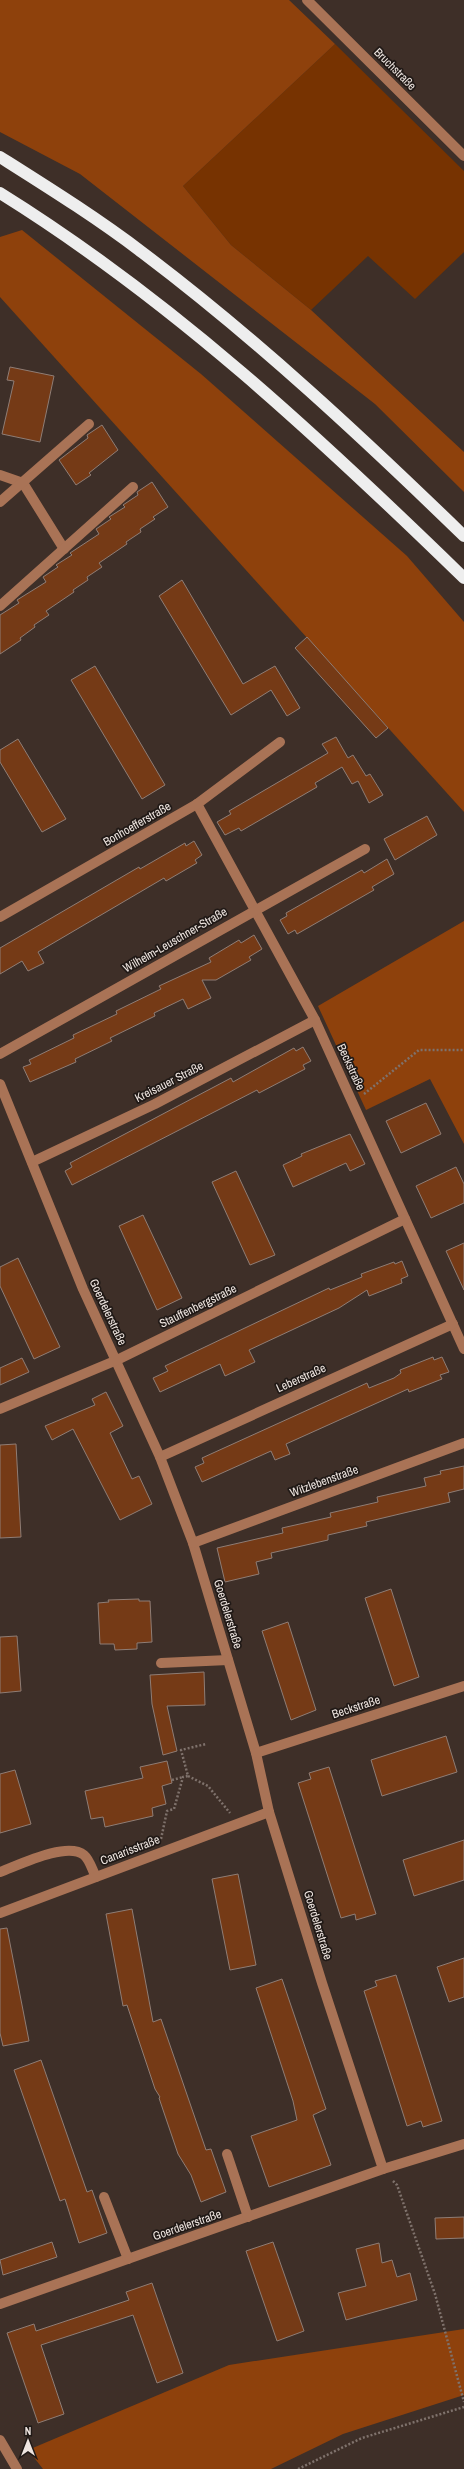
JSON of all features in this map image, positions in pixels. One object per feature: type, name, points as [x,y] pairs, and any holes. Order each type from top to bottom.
[{"type":"highway","points":[[0,157],[70,201],[137,249],[232,323],[315,397],[464,536]]},
{"type":"highway","points":[[0,193],[56,227],[125,276],[211,345],[286,409],[464,578]]},
{"type":"street","name":"Bruchstraße","points":[[307,0],[464,156]]},
{"type":"street","points":[[0,502],[89,424]]},
{"type":"street","points":[[0,476],[23,483],[64,549]]},
{"type":"street","points":[[0,606],[133,488]]},
{"type":"street","name":"Bonhoefferstraße","points":[[0,917],[197,804],[280,742]]},
{"type":"street","name":"Beckstraße","points":[[197,804],[315,1020],[464,1349]]},
{"type":"street","name":"Wilhelm-Leuschner-Straße","points":[[0,1054],[365,849]]},
{"type":"street","name":"Kreisauer Straße","points":[[32,1162],[155,1104],[315,1020]]},
{"type":"street","name":"Goerdelerstraße","points":[[0,1084],[83,1289],[160,1456],[193,1543],[256,1754],[270,1812],[322,1984],[383,2169]]},
{"type":"street","name":"Stauffenbergstraße","points":[[0,1410],[117,1360],[405,1219]]},
{"type":"street","name":"Leberstraße","points":[[160,1456],[453,1324]]},
{"type":"street","name":"Witzlebenstraße","points":[[193,1543],[464,1443]]},
{"type":"street","points":[[161,1663],[228,1660]]},
{"type":"street","name":"Beckstraße","points":[[256,1754],[464,1686]]},
{"type":"street","name":"Canarisstraße","points":[[0,1913],[270,1812]]},
{"type":"street","points":[[0,1872],[53,1853],[73,1851],[82,1854],[87,1859],[96,1877]]},
{"type":"street","name":"Goerdelerstraße","points":[[0,2304],[383,2169],[464,2144]]},
{"type":"street","points":[[227,2154],[248,2217]]},
{"type":"street","points":[[104,2197],[128,2259]]},
{"type":"street","points":[[0,2440],[16,2469]]},
{"type":"path","points":[[353,1103],[419,1050],[464,1050]]},
{"type":"path","points":[[188,1776],[181,1750],[206,1744]]},
{"type":"path","points":[[172,1780],[188,1776],[208,1786],[230,1812],[234,1825]]},
{"type":"path","points":[[166,1851],[160,1837],[167,1811],[174,1809],[183,1777]]},
{"type":"path","points":[[383,2169],[397,2185],[435,2294],[464,2402]]},
{"type":"path","points":[[298,2469],[362,2438],[464,2407]]},
{"type":"shaded area","points":[[0,0],[289,0],[335,44],[183,186],[231,245],[311,310],[464,452],[464,492],[375,404],[80,174],[0,132]]},
{"type":"shaded area","points":[[335,44],[464,171],[464,252],[415,299],[368,256],[311,310],[231,245],[183,186]]},
{"type":"shaded area","points":[[22,230],[201,374],[407,556],[464,622],[464,812],[0,297],[0,237]]},
{"type":"shaded area","points":[[464,921],[464,1144],[430,1079],[366,1110],[318,1006]]},
{"type":"shaded area","points":[[464,2329],[464,2395],[343,2434],[271,2469],[43,2469],[28,2450],[229,2365]]},
{"type":"building","points":[[10,367],[54,376],[40,442],[2,434],[14,381],[7,380]]},
{"type":"building","points":[[102,425],[118,450],[89,473],[91,475],[76,485],[59,460],[88,438],[87,435]]},
{"type":"building","points":[[152,482],[168,507],[153,517],[155,519],[140,529],[141,532],[126,542],[127,544],[99,563],[102,567],[87,577],[88,580],[73,590],[74,592],[46,611],[49,615],[34,625],[35,627],[20,638],[21,640],[0,654],[0,615],[19,603],[17,600],[46,582],[43,577],[58,567],[56,565],[72,555],[70,553],[99,534],[96,529],[111,519],[109,517],[125,507],[123,505],[138,495],[137,492]]},
{"type":"building","points":[[182,580],[243,684],[275,666],[300,708],[287,716],[271,690],[231,715],[159,596]]},
{"type":"building","points":[[307,637],[388,728],[376,738],[295,648]]},
{"type":"building","points":[[95,666],[165,785],[142,799],[71,680]]},
{"type":"building","points":[[336,737],[348,758],[353,755],[366,776],[370,774],[383,795],[369,803],[358,781],[352,784],[342,767],[315,783],[317,787],[241,831],[239,828],[225,835],[217,822],[231,814],[229,811],[328,753],[322,744]]},
{"type":"building","points":[[18,739],[66,819],[42,832],[0,762],[0,750]]},
{"type":"building","points":[[427,816],[437,835],[395,860],[384,839]]},
{"type":"building","points":[[194,841],[202,855],[195,860],[197,863],[166,881],[164,878],[38,952],[44,963],[28,971],[22,961],[0,974],[0,948],[139,867],[140,869],[185,843],[186,846]]},
{"type":"building","points":[[387,859],[394,874],[372,887],[374,890],[297,934],[295,930],[288,934],[280,920],[287,916],[286,913],[362,870],[364,873]]},
{"type":"building","points":[[254,935],[262,949],[249,957],[251,960],[216,980],[202,980],[211,998],[188,1009],[183,999],[154,1013],[155,1016],[110,1038],[112,1041],[75,1059],[76,1062],[30,1082],[23,1067],[31,1064],[29,1060],[74,1038],[73,1035],[117,1014],[116,1011],[161,989],[159,986],[211,962],[209,958],[239,940],[241,943]]},
{"type":"building","points":[[303,1047],[311,1061],[303,1065],[305,1069],[259,1093],[257,1090],[72,1185],[65,1171],[72,1167],[70,1163],[231,1078],[233,1082],[294,1048],[296,1051]]},
{"type":"building","points":[[426,1103],[441,1134],[401,1153],[386,1121]]},
{"type":"building","points":[[350,1134],[365,1164],[350,1171],[346,1163],[293,1187],[283,1165],[302,1156],[301,1154]]},
{"type":"building","points":[[456,1167],[464,1184],[464,1203],[431,1218],[416,1186]]},
{"type":"building","points":[[236,1171],[275,1255],[250,1265],[212,1182]]},
{"type":"building","points":[[143,1215],[182,1298],[157,1310],[119,1226]]},
{"type":"building","points":[[464,1243],[464,1290],[446,1251]]},
{"type":"building","points":[[18,1258],[60,1347],[34,1359],[0,1286],[0,1267]]},
{"type":"building","points":[[402,1261],[408,1276],[401,1279],[402,1283],[369,1296],[367,1290],[339,1308],[249,1350],[255,1362],[225,1376],[220,1364],[160,1392],[153,1378],[168,1371],[165,1366],[329,1288],[330,1290],[362,1277],[361,1274],[394,1262],[395,1264]]},
{"type":"building","points":[[433,1357],[434,1360],[442,1357],[449,1372],[440,1375],[442,1379],[409,1392],[408,1389],[286,1444],[290,1454],[275,1460],[271,1451],[202,1482],[195,1467],[204,1463],[202,1458],[367,1383],[369,1388],[394,1378],[401,1373],[400,1370]]},
{"type":"building","points":[[22,1358],[29,1372],[0,1385],[0,1368]]},
{"type":"building","points":[[106,1392],[123,1426],[110,1433],[132,1479],[139,1476],[152,1504],[120,1520],[73,1429],[52,1440],[45,1426],[95,1405],[92,1399]]},
{"type":"building","points":[[16,1444],[21,1537],[0,1538],[0,1445]]},
{"type":"building","points":[[464,1466],[464,1489],[448,1493],[450,1502],[366,1522],[367,1526],[328,1535],[328,1540],[271,1553],[272,1558],[256,1562],[259,1574],[225,1582],[217,1548],[283,1533],[282,1528],[331,1517],[330,1513],[378,1502],[377,1497],[426,1486],[424,1478],[441,1474],[440,1471]]},
{"type":"building","points":[[391,1589],[419,1677],[394,1686],[365,1598]]},
{"type":"building","points":[[139,1599],[139,1601],[150,1601],[152,1642],[137,1643],[137,1649],[115,1650],[114,1644],[100,1644],[98,1603],[109,1602],[108,1600]]},
{"type":"building","points":[[288,1622],[316,1710],[291,1720],[262,1631]]},
{"type":"building","points":[[17,1636],[21,1691],[0,1693],[0,1637]]},
{"type":"building","points":[[204,1672],[205,1705],[167,1706],[177,1751],[163,1755],[152,1704],[150,1675]]},
{"type":"building","points":[[446,1736],[457,1772],[382,1796],[371,1760]]},
{"type":"building","points":[[167,1761],[172,1783],[162,1786],[166,1804],[152,1808],[153,1816],[105,1827],[103,1817],[91,1819],[85,1791],[143,1778],[140,1767]]},
{"type":"building","points":[[329,1767],[376,1914],[356,1920],[355,1914],[341,1918],[298,1783],[311,1779],[309,1773]]},
{"type":"building","points":[[15,1770],[31,1824],[0,1833],[0,1774]]},
{"type":"building","points":[[464,1840],[464,1880],[414,1896],[403,1860]]},
{"type":"building","points":[[238,1874],[256,1965],[230,1970],[212,1879]]},
{"type":"building","points":[[132,1909],[153,2022],[161,2019],[206,2150],[211,2149],[226,2192],[201,2202],[191,2175],[178,2154],[159,2098],[160,2097],[155,2089],[127,2005],[123,2006],[106,1914]]},
{"type":"building","points":[[7,1928],[29,2041],[3,2046],[0,2033],[0,1929]]},
{"type":"building","points":[[464,1958],[464,1997],[449,2002],[437,1967]]},
{"type":"building","points":[[396,1975],[442,2121],[423,2127],[421,2121],[407,2126],[364,1991],[377,1986],[375,1981]]},
{"type":"building","points":[[282,1979],[326,2109],[313,2115],[331,2165],[269,2187],[251,2136],[297,2120],[293,2101],[256,1988]]},
{"type":"building","points":[[41,2060],[87,2192],[92,2190],[107,2233],[79,2243],[65,2199],[60,2201],[14,2070]]},
{"type":"building","points":[[464,2217],[464,2238],[436,2239],[435,2218]]},
{"type":"building","points":[[52,2242],[57,2257],[3,2275],[0,2260]]},
{"type":"building","points":[[273,2242],[304,2331],[277,2341],[246,2251]]},
{"type":"building","points":[[379,2243],[382,2263],[392,2260],[397,2277],[410,2273],[417,2300],[346,2320],[338,2293],[366,2286],[356,2249]]},
{"type":"building","points":[[152,2283],[183,2373],[157,2383],[133,2315],[41,2345],[64,2414],[38,2423],[7,2333],[34,2324],[36,2331],[129,2300],[126,2292]]}]
